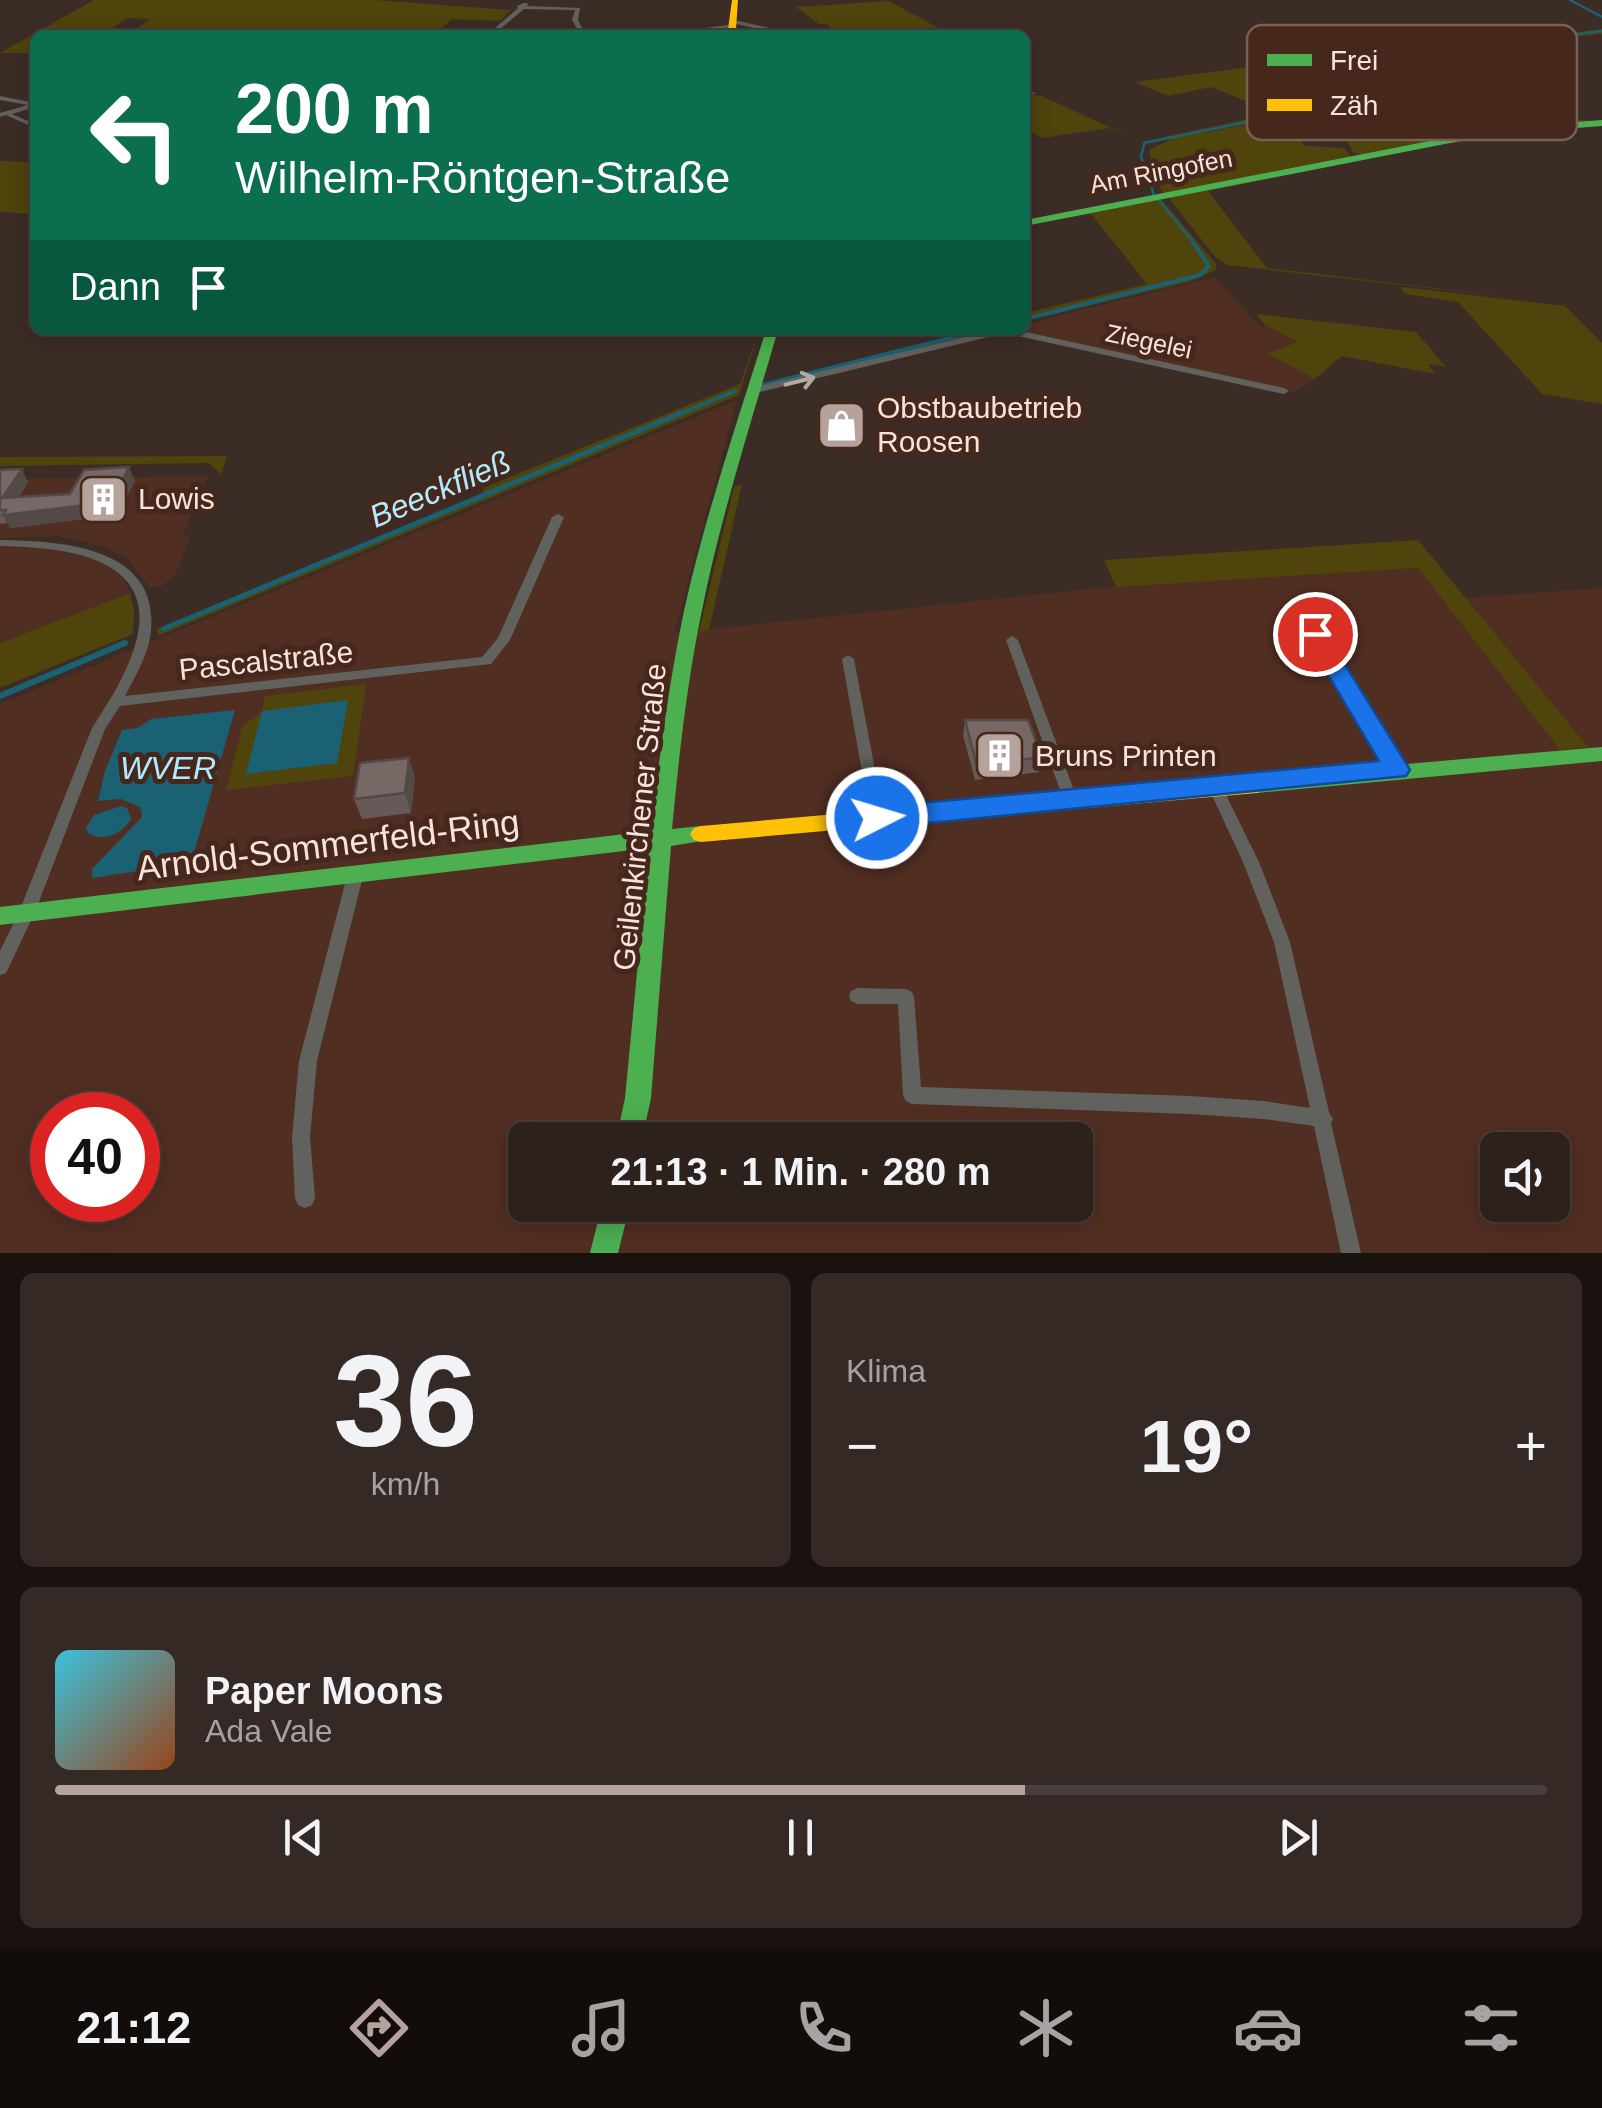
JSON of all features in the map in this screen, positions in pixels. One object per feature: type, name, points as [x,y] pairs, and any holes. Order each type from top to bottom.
[{"type":"street","points":[[495,30],[518,8],[538,0]]},
{"type":"street","points":[[705,30],[735,27],[735,0]]},
{"type":"street","points":[[518,8],[578,9],[575,20],[579,28]]},
{"type":"street","points":[[1030,93],[1034,93]]},
{"type":"street","points":[[0,98],[30,104]]},
{"type":"street","points":[[4,114],[30,106]]},
{"type":"street","points":[[4,114],[30,124]]},
{"type":"street","name":"Am Ringofen","points":[[1577,125],[1602,123]]},
{"type":"street","name":"Am Ringofen","points":[[1030,222],[1450,140]]},
{"type":"street","name":"Geilenkirchener Straße","points":[[633,1122],[670,750],[686,648],[752,391],[770,335]]},
{"type":"street","points":[[752,391],[984,335]]},
{"type":"street","name":"Ziegelei","points":[[1028,335],[1284,390]]},
{"type":"street","name":"Pascalstraße","points":[[116,702],[486,661],[504,640],[558,517]]},
{"type":"street","points":[[0,543],[49,543],[92,552],[118,565],[136,583],[145,600],[145,631],[116,702],[99,728],[27,912],[0,968]]},
{"type":"street","points":[[1315,634],[1397,770]]},
{"type":"street","points":[[1012,640],[1071,800]]},
{"type":"street","points":[[848,659],[877,818]]},
{"type":"street","name":"Arnold-Sommerfeld-Ring","points":[[0,916],[664,838],[1602,754]]},
{"type":"street","points":[[1216,789],[1251,862],[1282,942],[1351,1253]]},
{"type":"street","points":[[306,1198],[302,1136],[308,1060],[354,876]]},
{"type":"street","points":[[857,996],[906,998],[912,1095],[1190,1105],[1264,1110],[1324,1120]]},
{"type":"street","points":[[604,1253],[612,1222]]},
{"type":"shaded area","points":[[94,0],[375,0],[511,10],[500,21],[452,19],[440,30],[135,30],[150,19],[128,18],[108,30],[41,30]]},
{"type":"shaded area","points":[[889,1],[943,30],[833,30],[796,7]]},
{"type":"shaded area","points":[[1602,29],[1602,34],[1577,37],[1577,32]]},
{"type":"shaded area","points":[[30,36],[30,53],[0,53]]},
{"type":"shaded area","points":[[1247,67],[1247,102],[1211,87],[1168,96],[1135,82]]},
{"type":"shaded area","points":[[1030,94],[1042,96],[1135,139],[1109,128],[1042,138],[1030,131]]},
{"type":"shaded area","points":[[1247,119],[1247,124],[1185,136],[1247,125],[1247,140],[1301,140],[1304,146],[1344,148],[1352,157],[1164,194],[1154,176],[1149,150],[1173,138],[1141,142]]},
{"type":"shaded area","points":[[1346,140],[1440,140],[1362,155],[1353,152]]},
{"type":"shaded area","points":[[1471,140],[1208,191],[1267,268],[1552,302],[1227,265],[1216,258],[1171,197]]},
{"type":"shaded area","points":[[0,161],[30,162],[30,214],[0,212]]},
{"type":"shaded area","points":[[1161,199],[1216,264],[1216,270],[1188,282],[1030,320],[1030,312],[1147,284],[1091,214],[1030,223]]},
{"type":"shaded area","points":[[1214,277],[1260,326],[1268,325],[1299,342],[1268,354],[1315,379],[1294,392],[1030,332],[1030,324]]},
{"type":"shaded area","points":[[1401,287],[1565,306],[1602,343],[1602,404],[1542,394],[1458,302],[1405,294]]},
{"type":"shaded area","points":[[1256,314],[1416,332],[1446,367],[1428,364],[1435,374],[1342,356],[1315,379],[1267,354],[1298,342],[1265,325]]},
{"type":"shaded area","points":[[757,335],[739,395],[158,636],[157,629],[465,503],[481,495],[485,487],[740,384]]},
{"type":"shaded area","points":[[737,400],[674,633],[1109,587],[1419,568],[1560,750],[1587,746],[1463,598],[1602,588],[1602,1253],[0,1253],[0,704]]},
{"type":"shaded area","points":[[227,456],[221,474],[208,463],[0,466],[0,457]]},
{"type":"shaded area","points":[[208,476],[182,536],[191,536],[175,574],[162,586],[150,588],[128,559],[101,546],[58,536],[0,538],[0,479]]},
{"type":"shaded area","points":[[742,484],[709,630],[699,631],[734,487]]},
{"type":"shaded area","points":[[1418,540],[1588,747],[1560,750],[1418,568],[1116,587],[1104,560]]},
{"type":"shaded area","points":[[0,546],[38,546],[103,561],[124,580],[130,593],[0,643]]},
{"type":"shaded area","points":[[130,593],[133,634],[0,688],[0,643]]},
{"type":"shaded area","points":[[366,684],[353,776],[226,790],[242,727],[262,711],[265,696]]},
{"type":"water","points":[[348,700],[337,763],[246,774],[262,711]]},
{"type":"water","name":"WVER","points":[[235,710],[191,863],[92,878],[92,869],[142,817],[140,807],[121,799],[98,801],[122,730],[138,728],[151,719]]},
{"type":"water","points":[[121,806],[127,808],[131,819],[123,829],[106,837],[88,833],[86,828],[94,815]]},
{"type":"building","points":[[129,467],[111,502],[3,515],[6,510],[0,510],[0,470],[22,469],[2,498],[70,494],[84,470]]},
{"type":"building","points":[[965,720],[1028,720],[1042,757],[977,766]]},
{"type":"building","points":[[409,758],[405,793],[354,799],[360,763]]},
{"type":"waterway","name":"Beeckfließ","points":[[1570,0],[1602,17]]},
{"type":"waterway","name":"Beeckfließ","points":[[1577,34],[1602,31]]},
{"type":"waterway","name":"Beeckfließ","points":[[1144,143],[1247,122]]},
{"type":"waterway","name":"Beeckfließ","points":[[1144,144],[1141,157],[1154,195]]},
{"type":"waterway","name":"Beeckfließ","points":[[1158,199],[1195,244]]},
{"type":"waterway","name":"Beeckfließ","points":[[1030,318],[1200,275],[1209,266],[1193,242]]},
{"type":"waterway","name":"Beeckfließ","points":[[763,385],[962,335]]},
{"type":"waterway","name":"Beeckfließ","points":[[675,416],[735,391]]},
{"type":"waterway","name":"Beeckfließ","points":[[163,629],[681,413]]},
{"type":"waterway","name":"Beeckfließ","points":[[0,696],[125,643]]},
{"type":"traffic: fast","points":[[1577,125],[1602,123]]},
{"type":"traffic: fast","points":[[1030,222],[1450,140]]},
{"type":"traffic: fast","points":[[633,1122],[663,819],[685,653],[712,530],[770,335]]},
{"type":"traffic: fast","points":[[1257,785],[1602,754]]},
{"type":"traffic: fast","points":[[0,916],[701,834]]},
{"type":"traffic: fast","points":[[604,1253],[612,1222]]},
{"type":"traffic: slow","points":[[733,30],[735,0]]},
{"type":"traffic: slow","points":[[701,834],[1257,785]]},
{"type":"place","name":"Obstbaubetrieb Roosen","points":[[842,425]]},
{"type":"place","name":"Lowis","points":[[103,499]]},
{"type":"place","name":"Bruns Printen","points":[[1000,756]]},
{"type":"route","points":[[877,818],[1397,770],[1315,634]]}]
